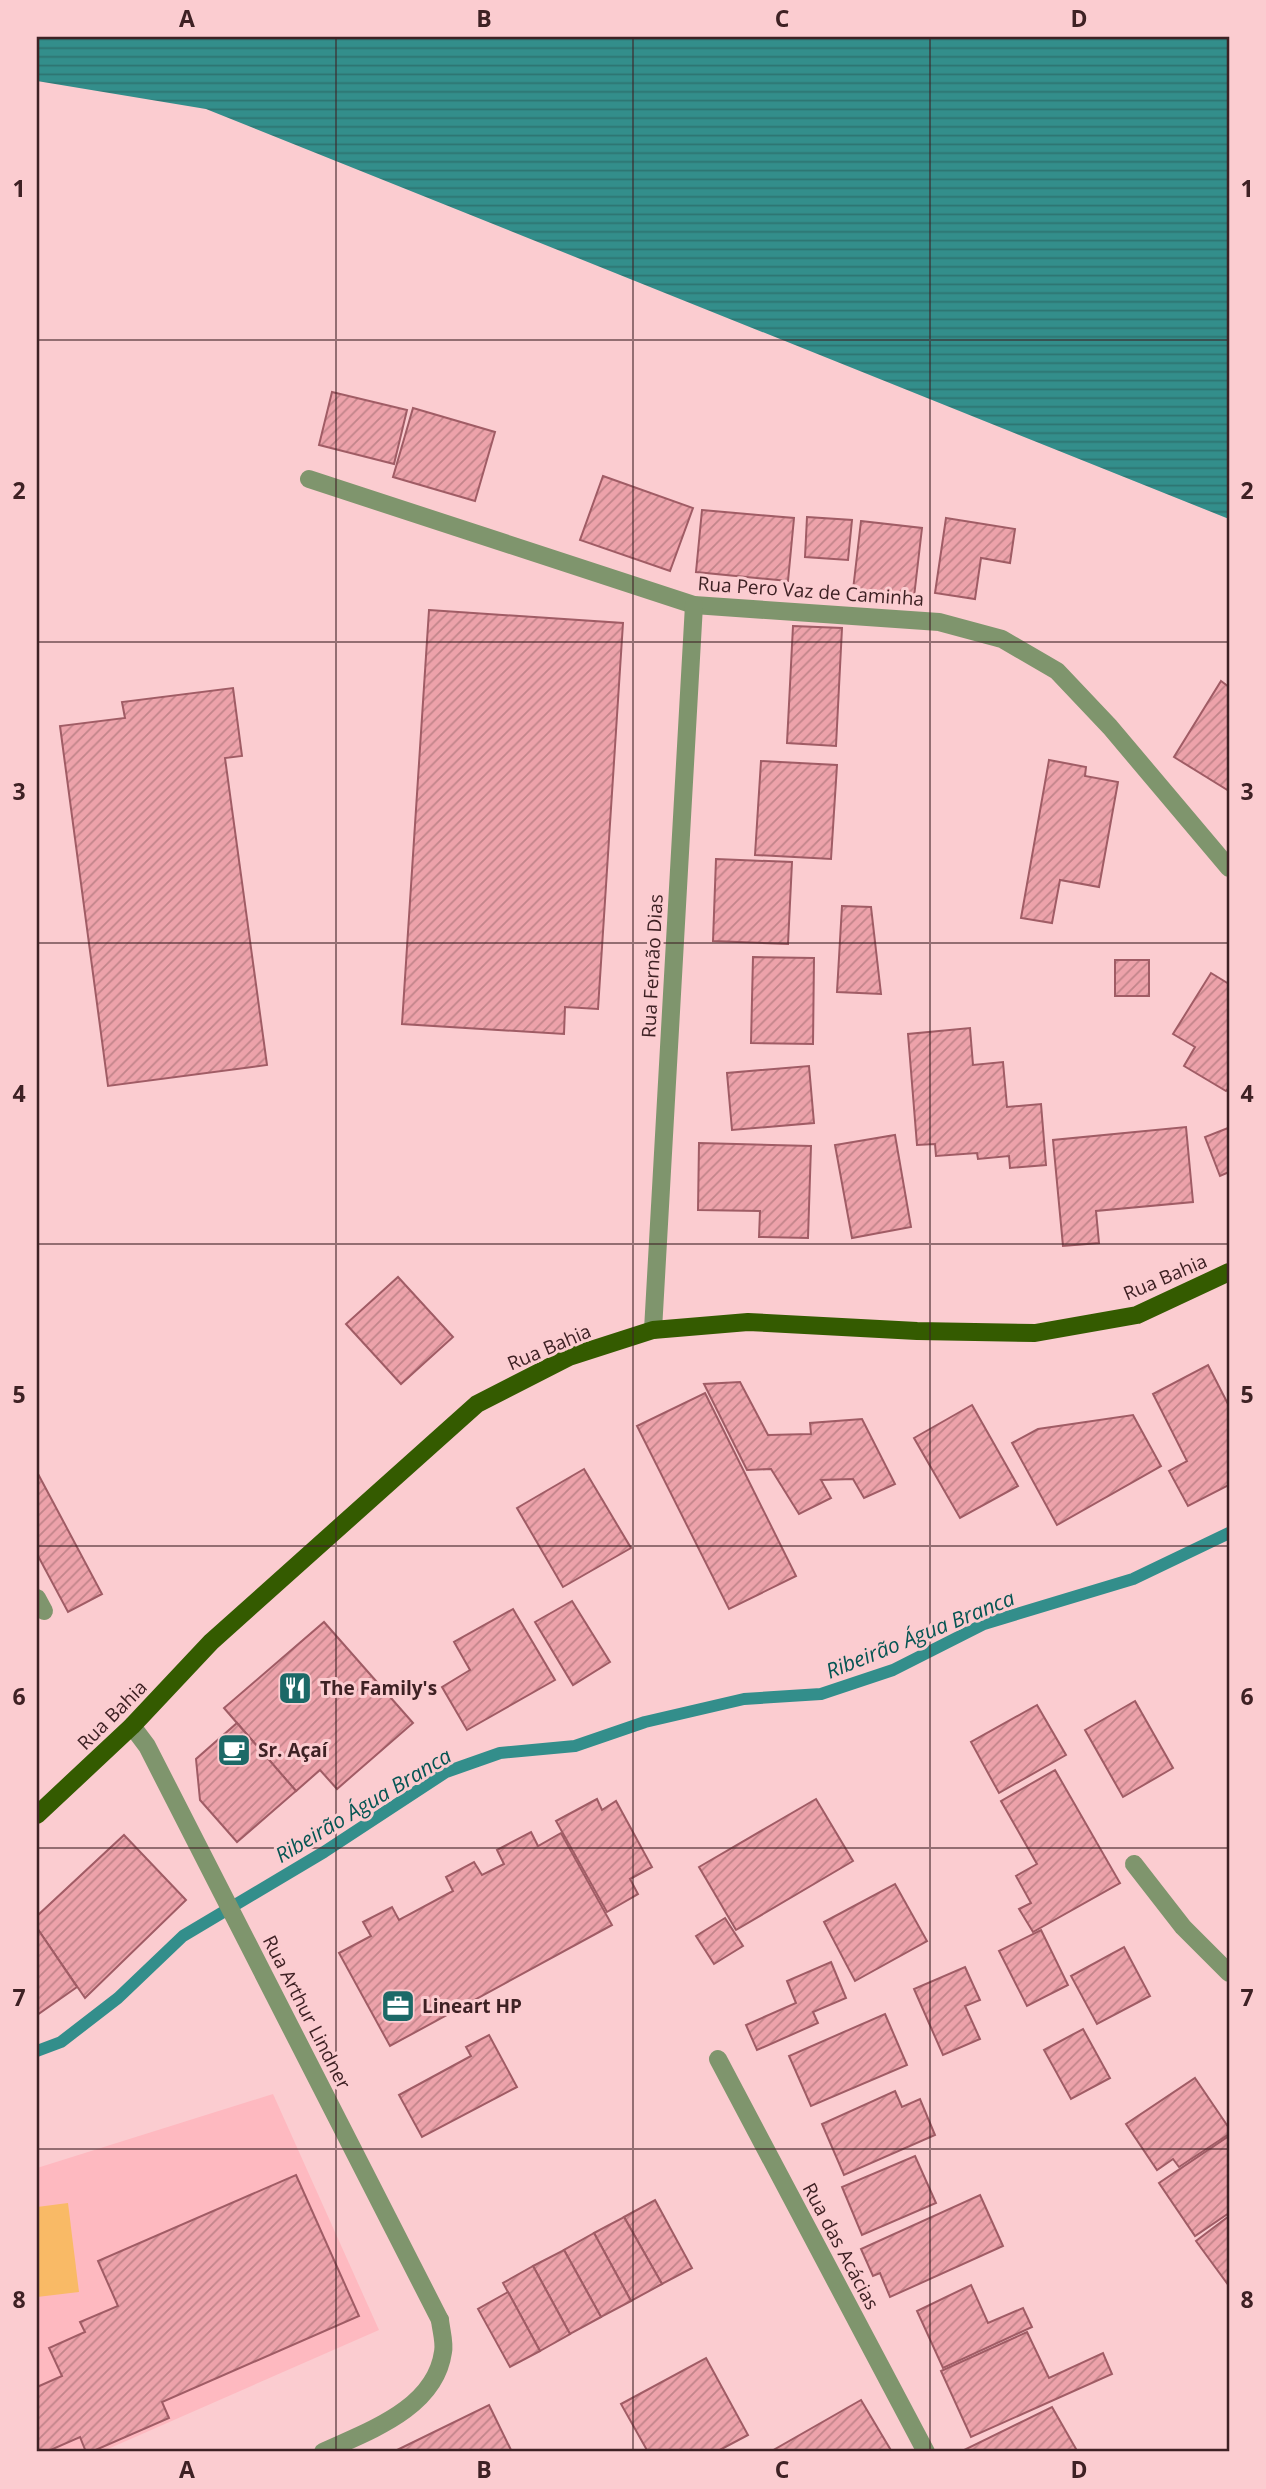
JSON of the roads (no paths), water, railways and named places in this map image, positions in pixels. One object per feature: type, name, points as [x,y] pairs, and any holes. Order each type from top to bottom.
[{"type":"main road","name":"Rua Bahia","points":[[37,1815],[131,1726],[211,1642],[477,1404],[569,1357],[653,1330],[748,1322],[917,1331],[1035,1333],[1137,1315],[1229,1272]]},
{"type":"street","name":"Rua Pero Vaz de Caminha","points":[[309,479],[695,605],[939,622],[1002,639],[1057,671],[1110,727],[1229,868]]},
{"type":"street","name":"Rua Fernão Dias","points":[[653,1330],[695,605]]},
{"type":"street","name":"Rua Arthur Lindner","points":[[131,1726],[147,1746],[440,2320],[444,2351],[435,2377],[409,2409],[323,2452]]},
{"type":"street","points":[[1134,1864],[1183,1927],[1229,1973]]},
{"type":"street","name":"Rua das Acácias","points":[[718,2059],[926,2452]]},
{"type":"water","points":[[37,37],[1229,37],[1229,519],[206,109],[37,81]]},
{"type":"waterway","name":"Ribeirão Água Branca","points":[[37,2051],[61,2042],[118,1998],[183,1936],[324,1852],[446,1772],[500,1753],[575,1746],[645,1722],[744,1699],[821,1694],[893,1670],[984,1624],[1133,1579],[1229,1533]]},
{"type":"place","name":"The Family's","points":[[295,1688]]},
{"type":"place","name":"Sr. Açaí","points":[[234,1750]]},
{"type":"place","name":"Lineart HP","points":[[398,2006]]}]
